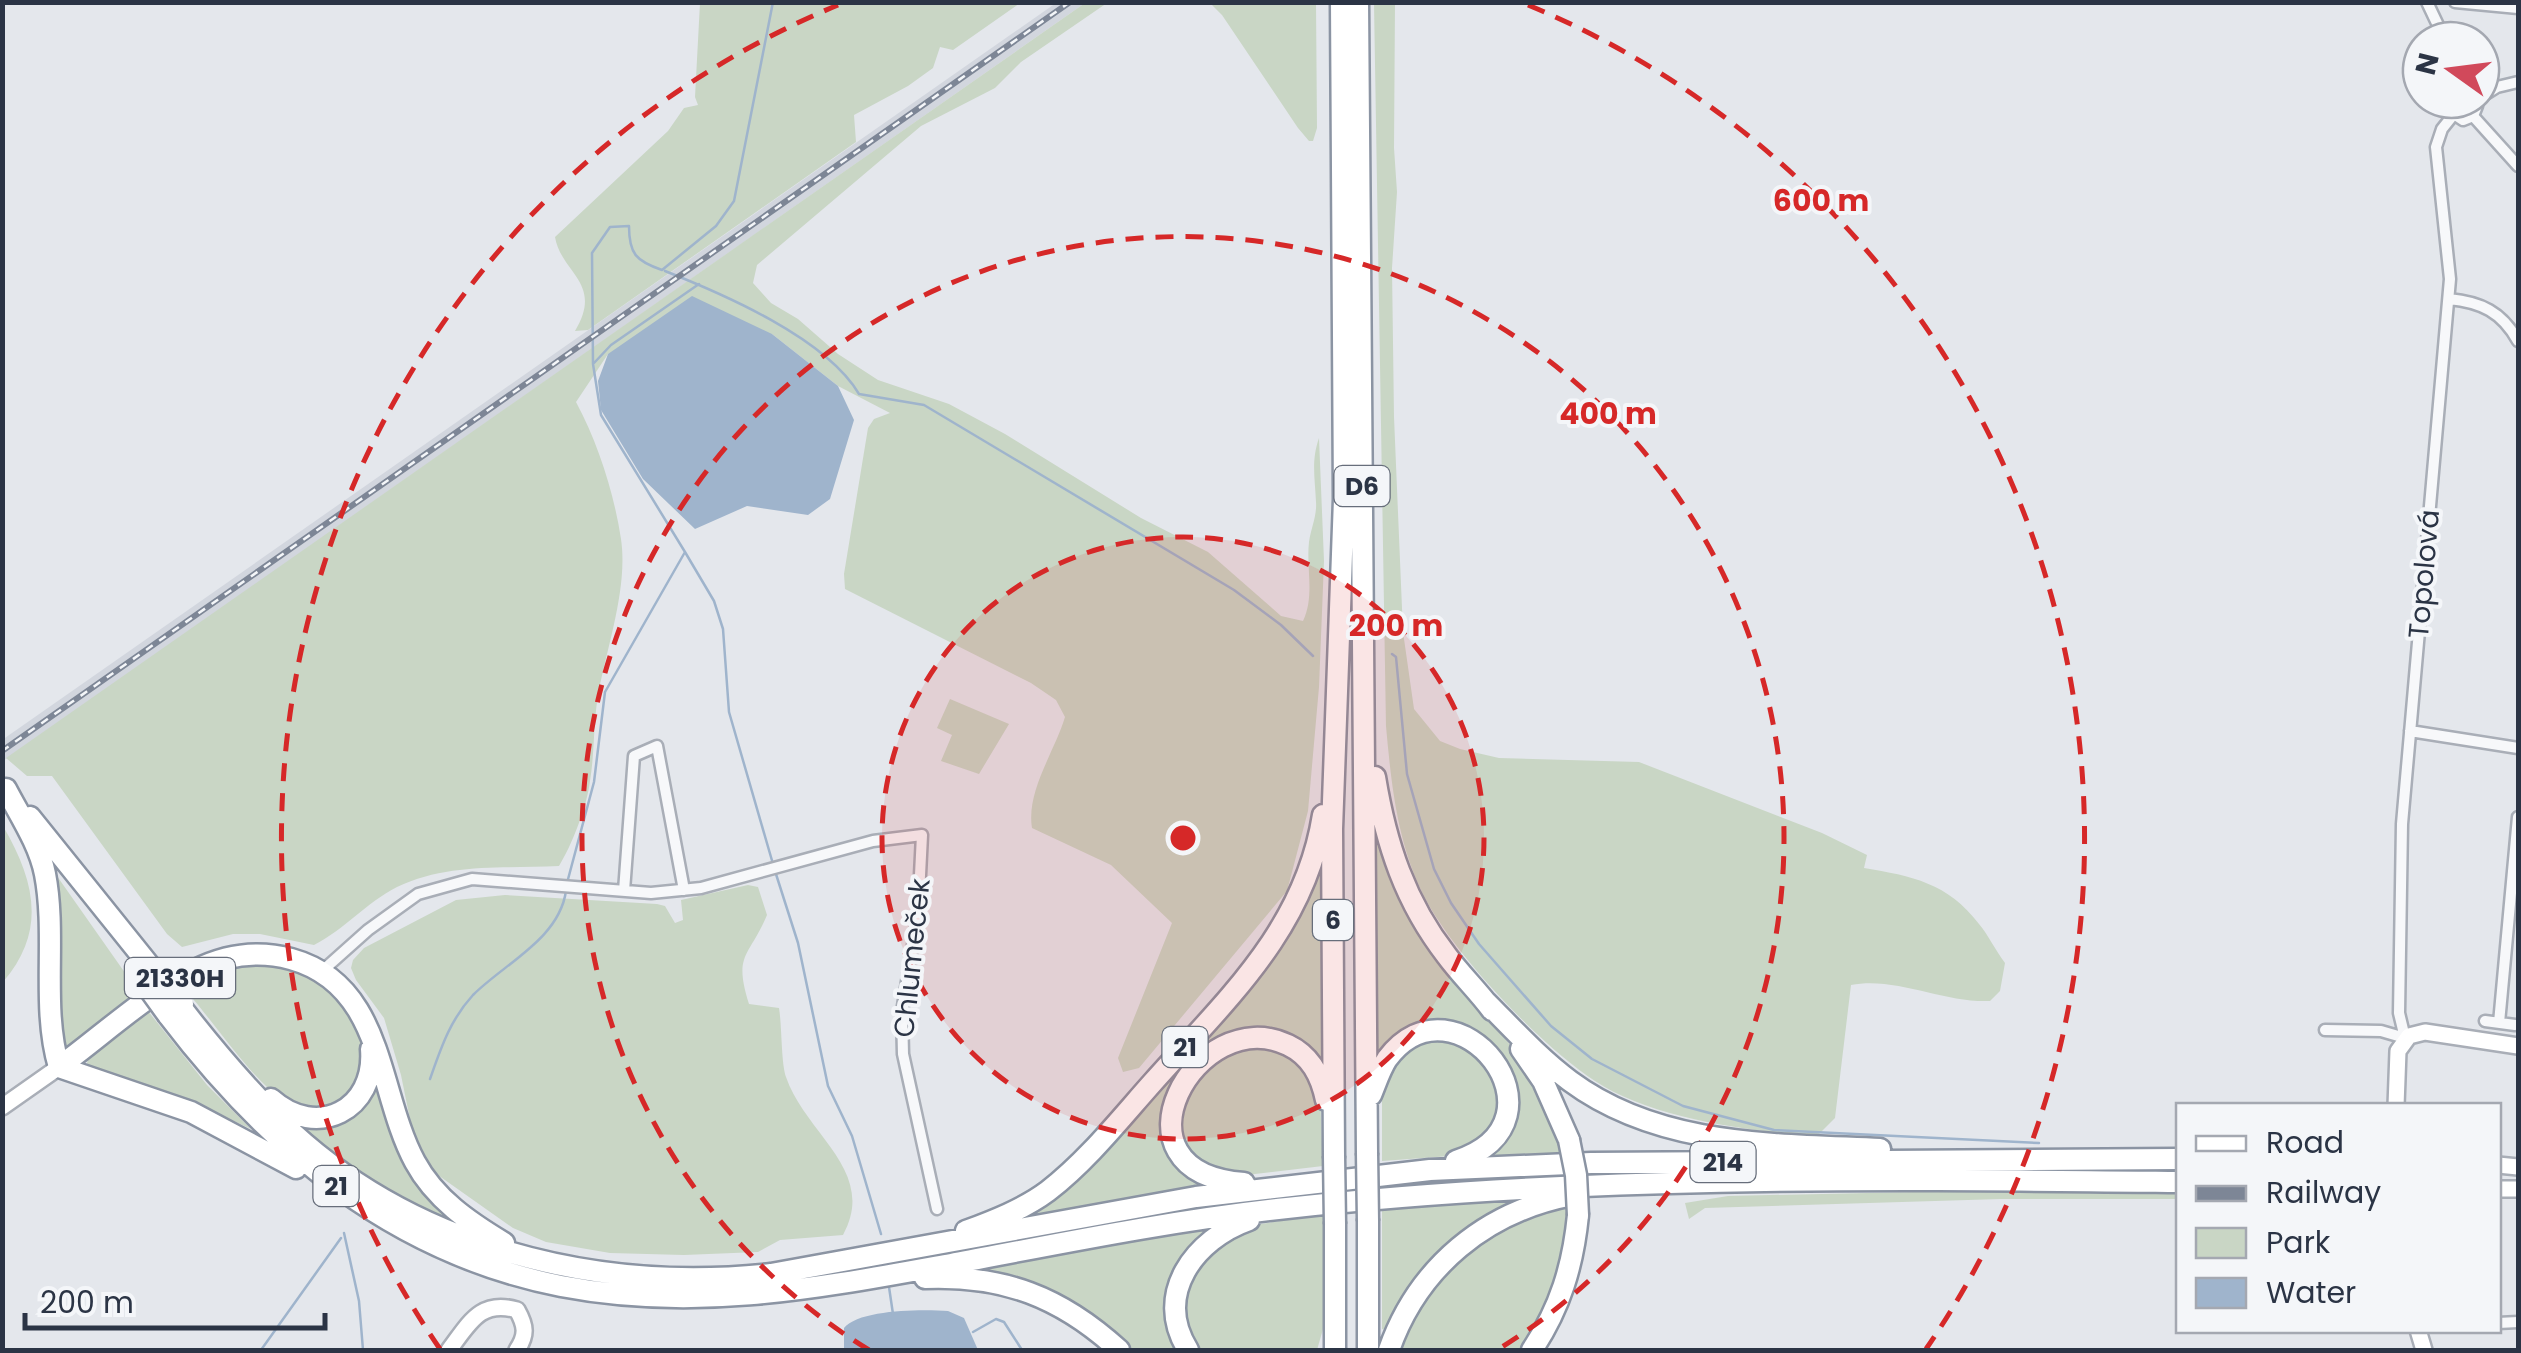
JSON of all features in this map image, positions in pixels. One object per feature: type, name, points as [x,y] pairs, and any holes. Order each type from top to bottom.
[{"type":"highway","name":"D6","points":[[1341,2],[1344,499]]},
{"type":"highway","name":"D6","points":[[1358,2],[1367,1106]]},
{"type":"highway","name":"6","points":[[1335,1350],[1332,829],[1344,499]]},
{"type":"highway","name":"21","points":[[59,1067],[54,1049],[52,948],[44,871],[6,789],[110,912],[147,974],[282,1122],[366,1188],[414,1215],[466,1238],[536,1260],[632,1278],[714,1279],[812,1268],[928,1246],[1025,1206],[1070,1173],[1273,944],[1305,885],[1317,845],[1325,804],[1336,684]]},
{"type":"highway","points":[[1365,716],[1382,822],[1401,880],[1431,934],[1543,1080],[1569,1140],[1578,1215],[1570,1273],[1532,1350]]},
{"type":"highway","name":"21330H","points":[[59,1067],[182,977],[226,958],[261,954],[287,958],[321,972]]},
{"type":"highway","points":[[321,972],[342,988],[358,1010]]},
{"type":"highway","points":[[1486,1002],[1553,1068],[1612,1107],[1665,1128],[1737,1140],[2016,1160]]},
{"type":"highway","name":"21","points":[[177,1009],[266,1095],[287,1112],[307,1118],[342,1112],[366,1088],[371,1076],[371,1045],[358,1010]]},
{"type":"highway","name":"21","points":[[177,1009],[223,1086],[304,1162],[355,1200],[461,1255],[554,1284],[659,1298],[726,1298],[838,1284],[939,1278],[1015,1286],[1070,1311],[1118,1350]]},
{"type":"highway","name":"21","points":[[358,1010],[375,1042],[402,1133],[425,1178],[470,1222],[536,1260]]},
{"type":"highway","points":[[1368,1350],[1367,1106],[1390,1056],[1412,1038],[1449,1032],[1463,1035],[1484,1048],[1500,1068],[1507,1088],[1505,1123],[1478,1154],[1430,1170]]},
{"type":"highway","name":"6","points":[[1281,1186],[1206,1177],[1192,1168],[1175,1146],[1170,1120],[1178,1090],[1196,1066],[1220,1050],[1243,1041],[1267,1039],[1305,1056],[1315,1068],[1325,1095],[1334,1156]]},
{"type":"highway","points":[[59,1067],[191,1112],[355,1200]]},
{"type":"highway","name":"214","points":[[928,1246],[1196,1197],[1430,1170],[1591,1163],[2176,1159]]},
{"type":"highway","name":"214","points":[[838,1284],[1198,1219],[1477,1189],[2176,1182]]},
{"type":"highway","points":[[1389,1350],[1406,1312],[1425,1283],[1471,1237],[1531,1206],[1623,1186]]},
{"type":"highway","points":[[1188,1350],[1182,1341],[1176,1303],[1188,1262],[1216,1234],[1286,1208]]},
{"type":"highway","name":"6","points":[[1323,1350],[1335,1296]]},
{"type":"street","points":[[2456,2],[2518,8]]},
{"type":"street","name":"Topolová","points":[[2405,1038],[2399,1012],[2401,843],[2449,299],[2436,155],[2438,136],[2450,120]]},
{"type":"street","points":[[2478,120],[2518,166]]},
{"type":"street","points":[[2449,299],[2476,302],[2491,309],[2518,340]]},
{"type":"street","points":[[2410,731],[2518,748]]},
{"type":"street","points":[[321,972],[368,930],[418,894],[472,879],[624,890],[684,890],[657,746],[634,756],[624,890]]},
{"type":"street","points":[[2500,1023],[2518,817]]},
{"type":"street","name":"Chlumeček","points":[[684,890],[852,846],[922,835],[918,915],[900,1028],[902,1054],[937,1209]]},
{"type":"street","points":[[2485,1021],[2515,1025]]},
{"type":"street","points":[[2324,1030],[2381,1031],[2405,1038],[2426,1032],[2518,1046]]},
{"type":"street","points":[[2396,1103],[2398,1050],[2405,1038]]},
{"type":"street","name":"21330H","points":[[2,1107],[59,1067]]},
{"type":"street","points":[[449,1350],[481,1312],[500,1305],[517,1310],[525,1325],[524,1340],[517,1350]]},
{"type":"shaded area","points":[[1056,3],[1085,3],[3,761],[2,740]]},
{"type":"green space","points":[[700,3],[1020,3],[953,50],[940,47],[933,68],[854,115],[856,142],[588,330],[575,331],[583,315],[583,290],[555,237],[668,131],[684,108],[698,105],[695,97]]},
{"type":"green space","points":[[1085,3],[1107,3],[1021,62],[995,88],[921,126],[757,265],[753,283],[771,303],[878,380],[949,404],[1005,434],[1141,518],[1208,552],[1281,616],[1303,621],[1309,602],[1308,552],[1316,512],[1314,462],[1319,438],[1324,561],[1319,687],[1308,811],[1287,891],[1139,1068],[1123,1072],[1118,1058],[1172,923],[1111,865],[1032,828],[1037,786],[1065,717],[1056,700],[1031,683],[845,589],[844,574],[868,428],[874,419],[890,413],[838,386],[772,334],[608,354],[576,402],[609,486],[621,539],[622,576],[597,701],[588,791],[559,866],[477,868],[417,879],[386,893],[314,945],[260,934],[233,934],[182,947],[167,934],[52,776],[27,776],[6,758]]},
{"type":"green space","points":[[1210,3],[1316,3],[1317,128],[1313,141],[1298,128]]},
{"type":"green space","points":[[1374,3],[1395,3],[1394,417],[1403,632],[1414,709],[1440,741],[1460,749],[1499,758],[1639,762],[1822,833],[1867,855],[1864,868],[1913,878],[1955,899],[1979,924],[2005,963],[2000,991],[1990,1001],[1885,984],[1851,985],[1835,1118],[1817,1136],[1733,1127],[1672,1114],[1595,1081],[1523,1021],[1474,967],[1434,914],[1413,871],[1396,810],[1386,726]]},
{"type":"green space","points":[[950,699],[1009,724],[979,774],[941,761],[952,735],[937,728]]},
{"type":"green space","points":[[1374,813],[1465,988],[1534,1075],[1564,1154],[1488,1157],[1506,1138],[1515,1116],[1516,1092],[1510,1070],[1498,1050],[1480,1035],[1458,1026],[1432,1026],[1406,1033],[1386,1050],[1377,1049]]},
{"type":"green space","points":[[3,826],[23,866],[32,906],[26,944],[3,982]]},
{"type":"green space","points":[[1322,867],[1323,1066],[1298,1041],[1267,1031],[1190,1060],[1165,1102],[1163,1135],[1174,1161],[1202,1184],[1201,1188],[1018,1219],[1093,1161]]},
{"type":"green space","points":[[52,869],[142,997],[72,1048],[61,1044],[59,1036],[60,955]]},
{"type":"green space","points":[[748,885],[758,887],[767,915],[745,956],[744,987],[749,1004],[779,1008],[786,1077],[846,1172],[852,1191],[851,1212],[843,1235],[780,1240],[758,1252],[610,1253],[546,1242],[513,1228],[435,1173],[413,1134],[384,1018],[351,968],[364,948],[456,900],[505,895],[657,904],[665,906],[675,923],[683,920],[681,900]]},
{"type":"green space","points":[[244,963],[277,965],[315,979],[344,1004],[355,1020],[365,1055],[362,1073],[357,1085],[339,1102],[316,1108],[280,1098],[246,1065],[193,999],[187,984],[213,971]]},
{"type":"green space","points":[[148,1011],[207,1085],[251,1129],[87,1065],[88,1055]]},
{"type":"green space","points":[[1448,1036],[1497,1070],[1501,1122],[1464,1155],[1382,1161],[1382,1086],[1403,1048]]},
{"type":"green space","points":[[1266,1044],[1301,1060],[1320,1096],[1323,1166],[1238,1176],[1195,1164],[1180,1144],[1183,1093],[1222,1054]]},
{"type":"green space","points":[[378,1088],[400,1158],[428,1195],[464,1228],[378,1183],[299,1126],[324,1127],[345,1121],[363,1108]]},
{"type":"green space","points":[[2002,1190],[2176,1192],[2176,1199],[2001,1199],[1705,1208],[1689,1219],[1685,1203],[1728,1196]]},
{"type":"green space","points":[[1527,1197],[1478,1222],[1387,1330],[1382,1329],[1382,1207]]},
{"type":"green space","points":[[1570,1197],[1561,1272],[1522,1350],[1396,1350],[1415,1307],[1472,1242]]},
{"type":"green space","points":[[1323,1214],[1325,1322],[1317,1350],[1194,1350],[1181,1303],[1193,1265],[1249,1226]]},
{"type":"green space","points":[[1211,1227],[1186,1252],[1173,1277],[1169,1316],[1178,1350],[1130,1350],[1100,1324],[977,1271],[977,1267]]},
{"type":"water","points":[[692,296],[772,334],[838,386],[854,420],[830,499],[808,515],[747,506],[695,529],[643,479],[601,410],[598,381],[608,354]]},
{"type":"water","points":[[909,1310],[948,1311],[964,1318],[978,1350],[844,1350],[844,1328],[863,1317]]},
{"type":"waterway","points":[[567,883],[594,782],[605,692],[685,552],[601,415],[593,364],[592,253],[610,227],[629,226],[630,243],[636,255],[662,270],[716,226],[734,201],[773,2]]},
{"type":"waterway","points":[[665,271],[743,305],[798,337],[823,354],[859,394],[924,405],[1234,590],[1281,625],[1313,656]]},
{"type":"waterway","points":[[594,363],[611,345],[699,284]]},
{"type":"waterway","points":[[685,552],[714,601],[723,629],[729,712],[773,864]]},
{"type":"waterway","points":[[1392,654],[1396,657],[1407,774],[1434,869],[1479,944],[1551,1026],[1592,1059],[1683,1106],[1774,1130],[2039,1143]]},
{"type":"waterway","points":[[775,871],[798,943],[828,1086],[852,1136],[881,1234]]},
{"type":"waterway","points":[[430,1079],[458,1014],[486,983],[542,937],[561,908],[566,891]]},
{"type":"waterway","points":[[344,1233],[359,1301],[363,1350]]},
{"type":"waterway","points":[[261,1350],[341,1238]]},
{"type":"waterway","points":[[889,1287],[893,1314]]},
{"type":"waterway","points":[[973,1332],[996,1319],[1004,1322],[1022,1350]]},
{"type":"railway","points":[[2,751],[1070,2]]}]
